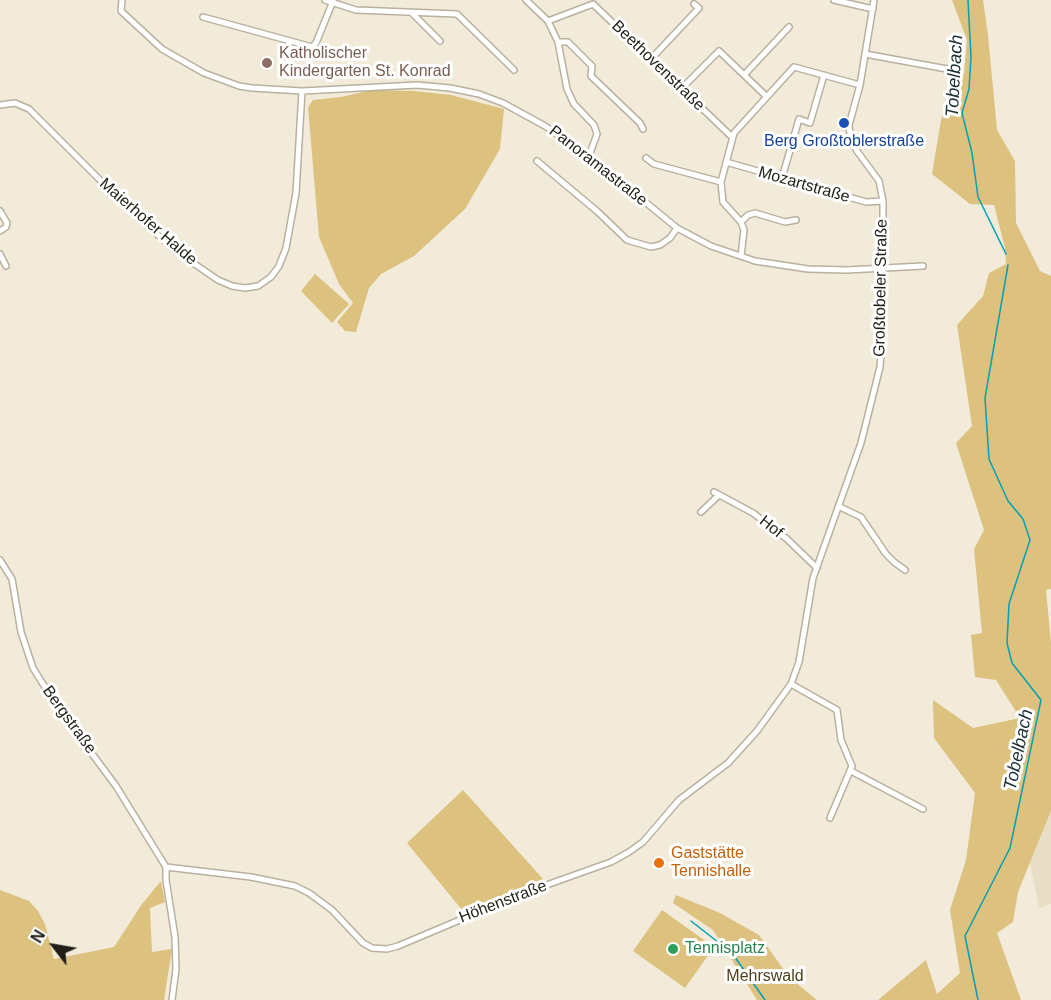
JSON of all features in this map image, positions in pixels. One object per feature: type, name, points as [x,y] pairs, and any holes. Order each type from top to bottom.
[{"type":"street","points":[[325,0],[356,10],[457,15],[514,69]]},
{"type":"street","points":[[526,0],[548,21],[558,42],[567,90],[574,104],[594,125],[597,134],[589,156]]},
{"type":"street","points":[[548,21],[600,0]]},
{"type":"street","points":[[834,0],[873,9]]},
{"type":"street","name":"Großtobeler Straße","points":[[791,684],[799,662],[813,578],[840,507],[861,442],[880,367],[883,325],[883,201],[879,181],[857,151],[850,135],[850,120],[860,85],[874,0]]},
{"type":"street","points":[[203,17],[312,47],[316,43],[333,1]]},
{"type":"street","name":"Panoramastraße","points":[[121,2],[121,11],[162,49],[225,82],[252,88],[302,91],[417,85],[450,88],[503,103],[545,126],[589,156],[677,228],[711,246],[741,256],[775,265],[808,269],[923,266]]},
{"type":"street","name":"Beethovenstraße","points":[[593,4],[732,137]]},
{"type":"street","points":[[651,59],[699,8],[694,4]]},
{"type":"street","points":[[412,13],[440,41]]},
{"type":"street","points":[[744,75],[789,27]]},
{"type":"street","points":[[558,42],[568,42],[592,66],[591,76],[640,123],[643,129]]},
{"type":"street","points":[[681,89],[719,51],[766,96]]},
{"type":"street","points":[[865,54],[947,69]]},
{"type":"street","points":[[741,256],[744,230],[741,222],[723,202],[721,182],[732,137],[794,67],[860,85]]},
{"type":"street","points":[[782,178],[799,119],[810,123],[824,75]]},
{"type":"street","name":"Maierhofer Halde","points":[[0,105],[15,103],[29,109],[130,210],[177,252],[218,280],[245,288],[258,286],[272,277],[286,248],[296,193],[302,91]]},
{"type":"street","points":[[646,158],[654,164],[721,182]]},
{"type":"street","points":[[537,161],[598,212],[627,240],[651,247],[670,238],[677,228]]},
{"type":"street","name":"Mozartstraße","points":[[726,162],[866,202],[883,201]]},
{"type":"street","points":[[0,211],[7,223],[6,227],[0,231]]},
{"type":"street","points":[[741,222],[748,215],[755,213],[786,222],[796,220]]},
{"type":"street","points":[[0,254],[6,266]]},
{"type":"street","name":"Hof","points":[[701,512],[716,493],[753,513],[787,539],[817,568]]},
{"type":"street","points":[[840,507],[861,517],[886,554],[905,570]]},
{"type":"street","name":"Bergstraße","points":[[0,560],[12,579],[22,640],[33,668],[58,708],[116,786],[166,867]]},
{"type":"street","points":[[791,684],[837,710],[841,740],[850,759],[851,771],[830,818]]},
{"type":"street","name":"Höhenstraße","points":[[166,867],[289,884],[309,893],[323,903],[368,947],[377,949],[398,946],[524,893],[611,862],[629,852],[643,842],[679,800],[728,763],[757,731],[791,684]]},
{"type":"street","points":[[851,771],[923,809]]},
{"type":"street","points":[[166,867],[175,937],[176,969],[172,1000]]},
{"type":"shaded area","points":[[1051,811],[1051,904],[1039,908],[1030,863]]},
{"type":"green space","points":[[952,0],[983,0],[997,130],[1015,161],[1016,223],[1040,271],[1051,276],[1051,589],[1046,590],[1051,643],[1051,811],[1018,892],[1013,922],[997,933],[1021,1000],[878,1000],[926,960],[937,994],[960,973],[950,910],[966,860],[975,793],[934,738],[933,700],[973,728],[1020,718],[996,680],[975,677],[971,635],[982,633],[974,549],[984,530],[956,443],[972,426],[957,325],[983,296],[989,273],[1006,264],[1005,248],[994,205],[970,204],[932,174],[941,120],[953,77],[964,74],[967,40]]},
{"type":"green space","points":[[372,90],[451,95],[504,109],[500,149],[465,209],[414,256],[381,274],[369,288],[356,332],[345,331],[337,322],[353,303],[339,284],[319,237],[308,107],[313,100]]},
{"type":"green space","points":[[315,274],[349,304],[332,323],[301,291]]},
{"type":"green space","points":[[463,790],[543,879],[463,911],[407,843]]},
{"type":"green space","points":[[161,881],[165,902],[150,908],[152,952],[172,949],[164,1000],[0,1000],[0,890],[29,901],[38,911],[45,924],[54,959],[114,947],[142,904]]},
{"type":"green space","name":"Mehrswald","points":[[676,895],[720,913],[759,935],[789,977],[817,1000],[757,1000],[713,930],[673,903]]},
{"type":"green space","name":"Tennisplatz","points":[[662,910],[714,947],[685,988],[633,951]]},
{"type":"waterway","name":"Tobelbach","points":[[968,0],[971,57],[969,89],[962,113],[972,153],[978,197],[1006,254]]},
{"type":"waterway","name":"Tobelbach","points":[[978,1000],[965,936],[1010,848],[1041,700],[1012,663],[1007,643],[1009,604],[1030,540],[1023,519],[1008,501],[989,459],[985,398],[1008,265]]},
{"type":"waterway","points":[[691,921],[732,953],[765,1000]]},
{"type":"place","name":"Katholischer Kindergarten St. Konrad","points":[[267,63]]},
{"type":"place","name":"Berg Großtoblerstraße","points":[[844,123]]},
{"type":"place","name":"Gaststätte Tennishalle","points":[[659,863]]},
{"type":"place","name":"Tennisplatz","points":[[673,949]]}]
